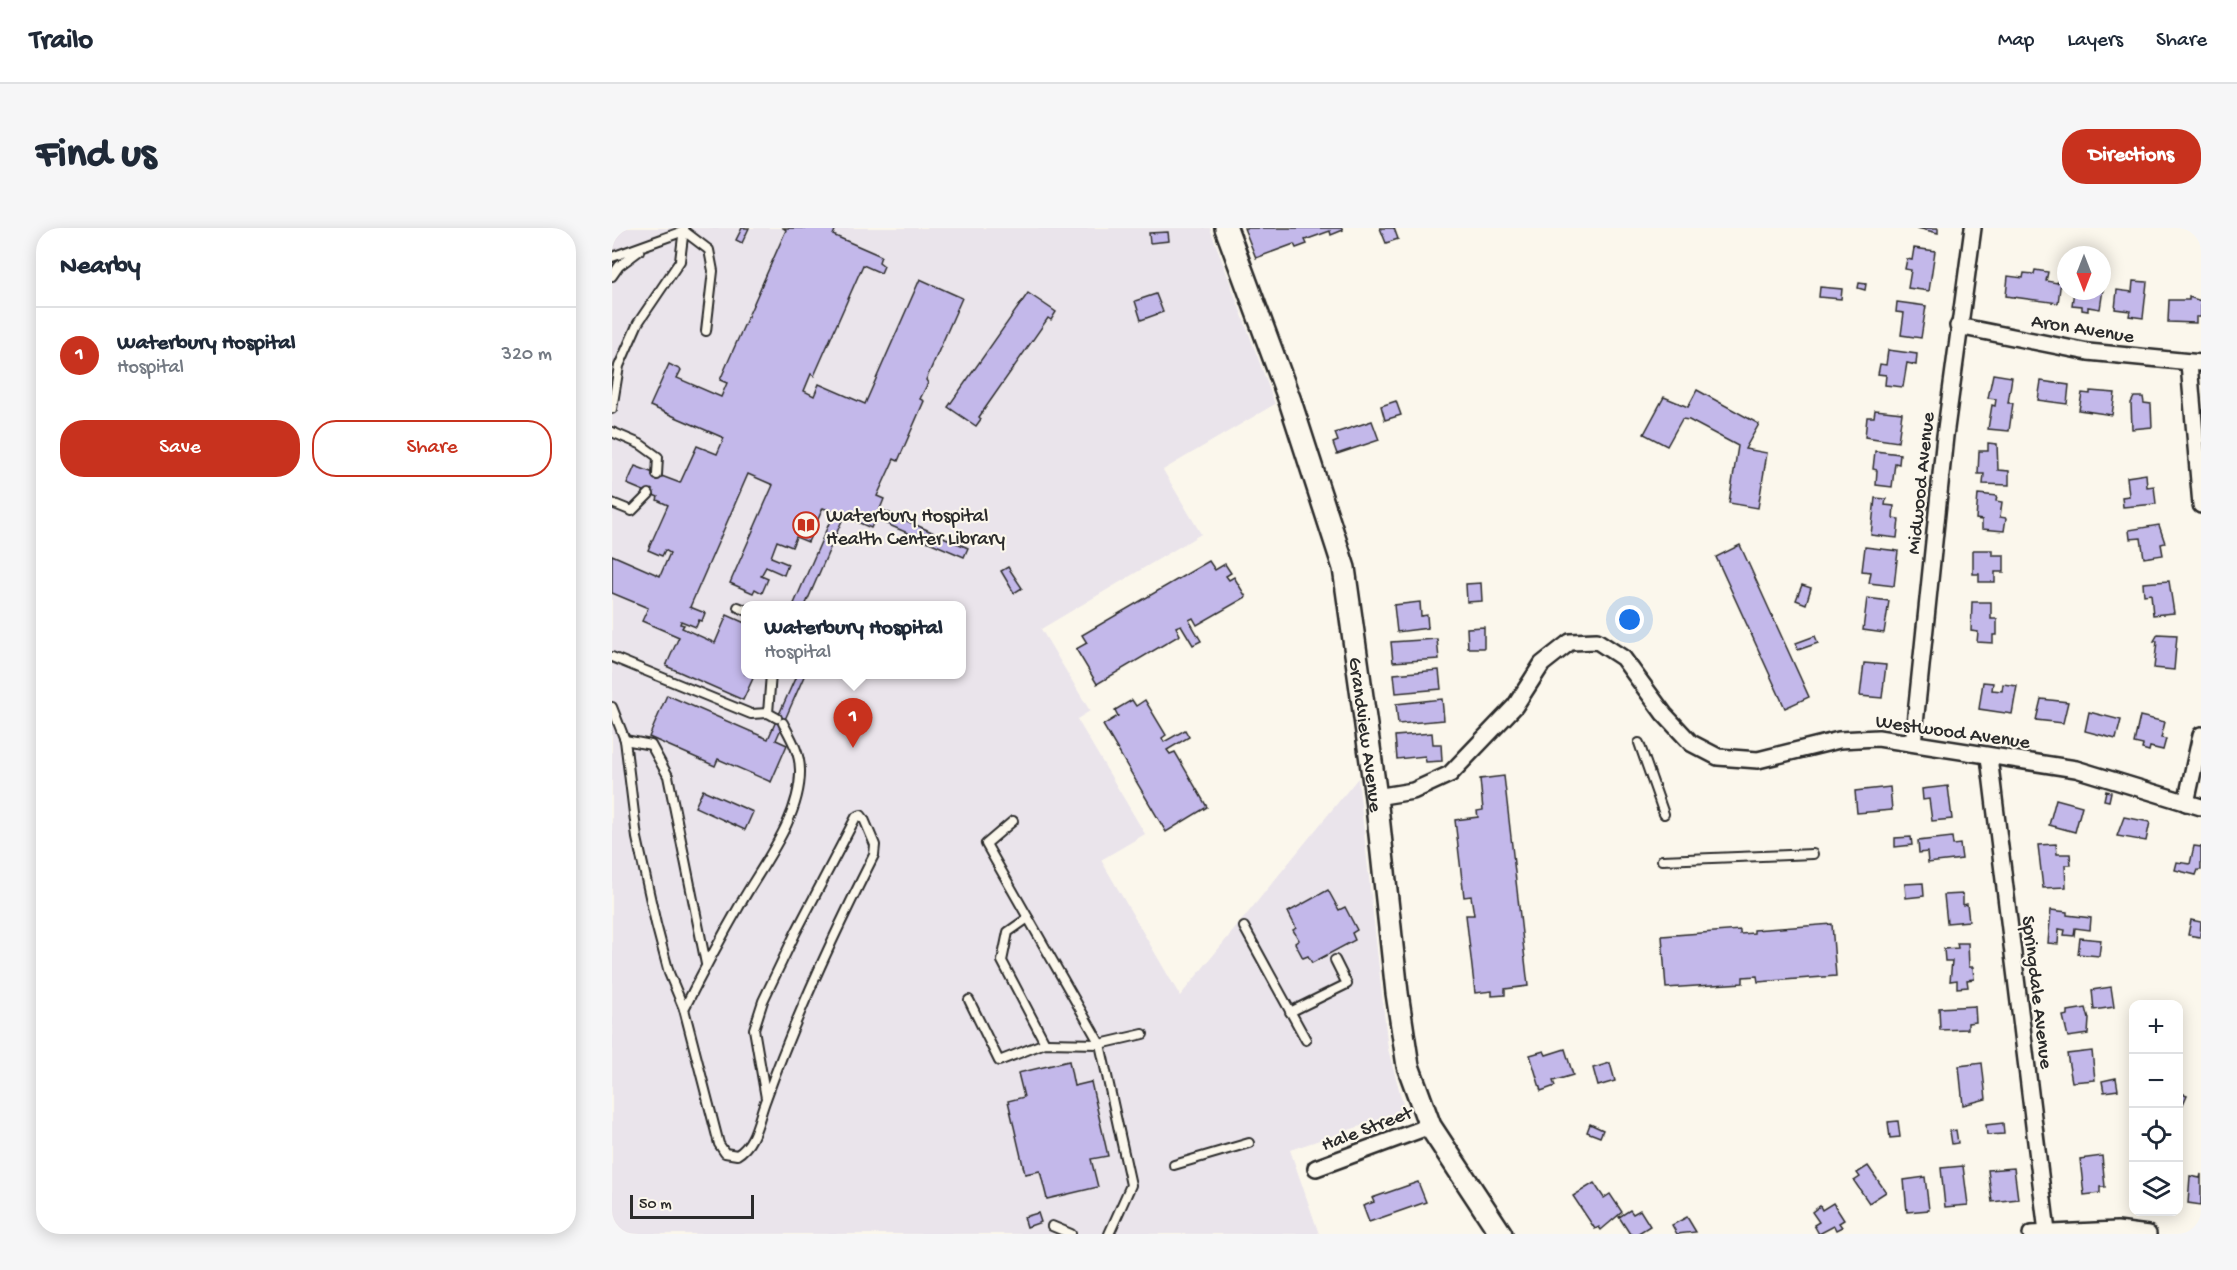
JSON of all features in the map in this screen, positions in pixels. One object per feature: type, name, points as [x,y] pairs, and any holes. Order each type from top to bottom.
[{"type":"main road","name":"Grandview Avenue","points":[[1226,228],[1290,400],[1344,568],[1376,797],[1397,993],[1408,1066],[1430,1126],[1501,1234]]},
{"type":"street","name":"Midwood Avenue","points":[[1913,743],[1958,326],[1973,228]]},
{"type":"street","name":"Aron Avenue","points":[[1958,326],[2088,352],[2195,363]]},
{"type":"street","points":[[2195,363],[2201,505]]},
{"type":"street","name":"Westwood Avenue","points":[[1376,797],[1413,791],[1450,774],[1515,706],[1542,664],[1570,642],[1596,641],[1623,658],[1664,714],[1691,743],[1718,757],[1758,760],[1839,740],[1878,738],[2076,769],[2193,805]]},
{"type":"street","points":[[2193,805],[2201,735]]},
{"type":"street","name":"Springdale Avenue","points":[[1989,757],[2039,1233]]},
{"type":"street","name":"Hale Street","points":[[1316,1168],[1430,1126]]},
{"type":"street","points":[[2039,1233],[2117,1230],[2148,1234]]},
{"type":"lane","points":[[612,257],[684,229]]},
{"type":"lane","points":[[684,229],[709,250],[713,272],[706,331]]},
{"type":"lane","points":[[612,409],[619,366],[638,323],[681,261],[684,229]]},
{"type":"lane","points":[[612,276],[619,267],[645,246]]},
{"type":"lane","points":[[612,432],[640,444],[658,458],[657,476]]},
{"type":"lane","points":[[612,502],[632,511],[649,494]]},
{"type":"lane","points":[[612,657],[751,714],[768,713],[780,721],[799,755],[798,787],[787,822],[706,964],[684,1009]]},
{"type":"lane","points":[[768,713],[771,679]]},
{"type":"lane","points":[[612,707],[626,740],[637,838],[654,914],[669,973],[684,1009],[719,1144],[725,1153],[737,1155],[745,1151],[752,1140],[766,1098],[811,987],[874,855],[875,846],[861,815],[856,817],[836,851],[760,1011],[754,1037],[766,1098]]},
{"type":"lane","points":[[626,740],[651,745],[668,776],[706,964]]},
{"type":"lane","points":[[1639,742],[1664,814]]},
{"type":"lane","points":[[1013,821],[986,844],[1100,1044],[1131,1185],[1109,1234]]},
{"type":"lane","points":[[1662,860],[1813,854]]},
{"type":"lane","points":[[1028,918],[1008,932],[1002,961],[1045,1043]]},
{"type":"lane","points":[[1244,927],[1306,1040]]},
{"type":"lane","points":[[1290,1012],[1347,984],[1335,960]]},
{"type":"lane","points":[[969,999],[999,1061],[1045,1043],[1100,1044],[1143,1034]]},
{"type":"lane","points":[[1174,1165],[1249,1143]]},
{"type":"lane","points":[[1052,1226],[1071,1234]]},
{"type":"shaded area","points":[[612,228],[1210,228],[1275,404],[1163,470],[1201,534],[1041,629],[1090,711],[1077,719],[1145,834],[1101,860],[1180,996],[1358,778],[1388,1049],[1405,1111],[1290,1150],[1319,1234],[612,1234]]},
{"type":"building","points":[[742,228],[749,228],[742,243],[736,240]]},
{"type":"building","points":[[783,228],[836,228],[833,235],[881,256],[879,262],[884,266],[881,273],[863,265],[814,376],[811,374],[804,391],[814,396],[819,384],[865,404],[920,279],[962,298],[926,380],[928,383],[920,399],[924,401],[898,461],[894,459],[877,496],[884,499],[880,509],[968,548],[964,557],[875,519],[871,528],[844,516],[807,601],[795,601],[834,512],[823,508],[808,542],[796,537],[792,547],[777,541],[771,557],[788,564],[784,575],[766,567],[761,576],[768,579],[762,593],[755,589],[753,593],[730,583],[773,485],[748,474],[690,607],[705,613],[702,621],[699,620],[696,627],[681,621],[680,624],[684,625],[682,628],[715,643],[727,615],[741,621],[741,679],[753,679],[743,700],[666,666],[679,637],[642,621],[648,608],[612,593],[612,555],[660,576],[670,553],[665,550],[662,556],[648,550],[668,505],[657,500],[658,497],[627,484],[635,466],[680,483],[697,446],[717,454],[724,438],[650,406],[669,364],[681,370],[677,378],[721,397],[727,383],[720,380],[786,230]]},
{"type":"building","points":[[1244,228],[1342,228],[1343,230],[1331,235],[1330,231],[1305,240],[1307,244],[1296,248],[1294,244],[1256,258]]},
{"type":"building","points":[[1380,228],[1394,228],[1398,239],[1386,243]]},
{"type":"building","points":[[1917,228],[1938,228],[1938,233]]},
{"type":"building","points":[[1168,232],[1169,241],[1150,243],[1149,233]]},
{"type":"building","points":[[1914,248],[1935,251],[1929,291],[1908,288],[1911,270],[1905,269],[1907,259],[1912,260]]},
{"type":"building","points":[[2035,270],[2048,272],[2046,281],[2057,283],[2058,303],[2006,296],[2008,276],[2023,278],[2024,273],[2034,274]]},
{"type":"building","points":[[2133,281],[2147,282],[2143,318],[2129,316],[2130,311],[2115,309],[2117,290],[2132,292]]},
{"type":"building","points":[[1859,283],[1866,284],[1865,290],[1858,288]]},
{"type":"building","points":[[1820,287],[1842,289],[1841,299],[1819,297]]},
{"type":"building","points":[[1028,293],[1056,312],[1051,320],[1048,318],[979,417],[981,419],[976,426],[948,407]]},
{"type":"building","points":[[1156,294],[1163,312],[1141,320],[1135,301]]},
{"type":"building","points":[[2189,297],[2201,301],[2201,317],[2196,317],[2196,323],[2168,322],[2169,300],[2189,300]]},
{"type":"building","points":[[2073,300],[2101,300],[2100,309],[2088,307],[2088,311],[2082,310],[2082,306],[2072,305]]},
{"type":"building","points":[[1897,302],[1926,306],[1921,338],[1901,335],[1904,313],[1896,312]]},
{"type":"building","points":[[1888,350],[1917,354],[1916,365],[1907,363],[1903,387],[1885,385],[1886,375],[1878,374],[1880,364],[1886,365]]},
{"type":"building","points":[[1993,374],[2012,377],[2008,403],[2013,403],[2009,431],[1988,429],[1992,405],[1995,406],[1996,399],[1988,398]]},
{"type":"building","points":[[2041,381],[2069,385],[2067,404],[2038,400]]},
{"type":"building","points":[[1697,390],[1759,424],[1745,449],[1767,453],[1758,508],[1729,503],[1738,446],[1689,420],[1682,419],[1667,446],[1644,434],[1664,397],[1688,407]]},
{"type":"building","points":[[2090,391],[2115,393],[2112,415],[2079,410],[2082,393],[2090,394]]},
{"type":"building","points":[[2134,397],[2143,397],[2144,403],[2151,404],[2152,427],[2132,429],[2131,403]]},
{"type":"building","points":[[1396,401],[1401,415],[1385,420],[1381,406]]},
{"type":"building","points":[[1875,410],[1902,413],[1898,442],[1865,437],[1867,417],[1874,417]]},
{"type":"building","points":[[1372,421],[1379,440],[1337,454],[1333,443],[1338,441],[1335,433]]},
{"type":"building","points":[[1988,443],[1997,444],[1998,470],[2009,471],[2009,485],[1983,484],[1984,474],[1978,474],[1979,451],[1988,451]]},
{"type":"building","points":[[1875,451],[1900,454],[1899,464],[1895,463],[1892,487],[1876,485],[1877,470],[1873,469]]},
{"type":"building","points":[[2146,474],[2147,487],[2154,486],[2156,504],[2123,507],[2122,497],[2129,496],[2127,477]]},
{"type":"building","points":[[1978,494],[1997,496],[1996,501],[2002,502],[2000,517],[2006,518],[2004,531],[1982,529],[1982,520],[1976,519]]},
{"type":"building","points":[[1875,498],[1886,499],[1885,505],[1894,506],[1893,518],[1899,519],[1897,538],[1871,535]]},
{"type":"building","points":[[2159,525],[2165,543],[2161,544],[2163,555],[2144,558],[2141,538],[2130,539],[2129,530]]},
{"type":"building","points":[[1740,545],[1809,697],[1785,708],[1716,557]]},
{"type":"building","points":[[1865,547],[1898,551],[1894,586],[1869,583],[1871,572],[1862,571]]},
{"type":"building","points":[[1973,550],[1992,550],[1992,555],[2004,555],[2004,572],[1995,572],[1995,582],[1979,582],[1979,574],[1973,574]]},
{"type":"building","points":[[1209,561],[1215,570],[1225,564],[1231,573],[1226,576],[1229,580],[1234,577],[1246,597],[1197,625],[1193,618],[1189,620],[1201,641],[1193,645],[1181,625],[1176,627],[1180,635],[1097,684],[1076,649],[1087,643],[1082,635]]},
{"type":"building","points":[[1008,567],[1022,588],[1014,593],[1001,571]]},
{"type":"building","points":[[2169,581],[2174,613],[2153,615],[2151,594],[2144,595],[2143,583]]},
{"type":"building","points":[[1481,583],[1482,601],[1467,602],[1466,584]]},
{"type":"building","points":[[1802,585],[1811,588],[1806,604],[1796,600]]},
{"type":"building","points":[[1867,598],[1889,601],[1884,633],[1863,630]]},
{"type":"building","points":[[1420,602],[1421,616],[1427,615],[1428,628],[1397,632],[1394,605]]},
{"type":"building","points":[[1972,602],[1991,602],[1991,619],[1997,619],[1997,635],[1993,635],[1993,643],[1977,642],[1978,632],[1971,631]]},
{"type":"building","points":[[1484,627],[1484,648],[1468,648],[1467,628]]},
{"type":"building","points":[[2158,634],[2177,635],[2174,670],[2154,668],[2157,641],[2154,641]]},
{"type":"building","points":[[1815,636],[1818,643],[1798,650],[1796,643]]},
{"type":"building","points":[[1437,639],[1439,659],[1393,662],[1391,642]]},
{"type":"building","points":[[1864,663],[1886,665],[1882,698],[1860,696]]},
{"type":"building","points":[[1439,670],[1441,689],[1396,693],[1394,674]]},
{"type":"building","points":[[795,679],[803,679],[776,740],[787,745],[771,782],[718,759],[715,766],[649,737],[667,695],[768,739]]},
{"type":"building","points":[[1983,682],[1993,683],[1992,690],[2002,691],[2003,684],[2017,686],[2012,714],[1979,709]]},
{"type":"building","points":[[1442,699],[1444,720],[1398,724],[1396,704]]},
{"type":"building","points":[[2041,699],[2068,702],[2063,723],[2036,720]]},
{"type":"building","points":[[1132,700],[1136,706],[1145,700],[1166,735],[1162,738],[1164,742],[1185,730],[1189,737],[1167,750],[1170,754],[1175,752],[1207,807],[1166,832],[1103,725],[1118,716],[1115,710]]},
{"type":"building","points":[[2089,712],[2121,720],[2116,739],[2085,731]]},
{"type":"building","points":[[2140,716],[2165,722],[2161,738],[2166,739],[2163,750],[2150,747],[2149,751],[2142,749],[2143,745],[2134,743]]},
{"type":"building","points":[[1432,733],[1433,744],[1441,744],[1442,761],[1426,762],[1425,756],[1397,759],[1395,736]]},
{"type":"building","points":[[1504,776],[1528,986],[1505,989],[1505,995],[1492,996],[1492,991],[1475,993],[1466,915],[1474,915],[1471,896],[1464,897],[1455,820],[1478,817],[1477,811],[1483,810],[1480,779]]},
{"type":"building","points":[[1948,786],[1952,819],[1932,821],[1929,799],[1923,800],[1922,789]]},
{"type":"building","points":[[1890,787],[1892,810],[1857,813],[1855,791]]},
{"type":"building","points":[[703,790],[753,812],[745,830],[695,807]]},
{"type":"building","points":[[2106,791],[2111,792],[2109,801],[2104,800]]},
{"type":"building","points":[[2056,799],[2082,806],[2075,832],[2049,825]]},
{"type":"building","points":[[2124,817],[2150,822],[2146,841],[2117,836]]},
{"type":"building","points":[[1911,837],[1912,845],[1895,847],[1895,838]]},
{"type":"building","points":[[1952,837],[1953,845],[1960,844],[1962,859],[1928,863],[1927,852],[1919,853],[1918,841]]},
{"type":"building","points":[[2056,844],[2057,854],[2070,854],[2071,865],[2065,865],[2066,887],[2043,888],[2038,845]]},
{"type":"building","points":[[2194,846],[2201,847],[2201,870],[2198,870],[2196,875],[2175,870],[2177,862],[2190,864]]},
{"type":"building","points":[[1923,883],[1924,896],[1906,898],[1905,884]]},
{"type":"building","points":[[1328,890],[1339,910],[1345,907],[1357,930],[1352,933],[1355,940],[1312,963],[1308,956],[1303,958],[1295,943],[1299,940],[1293,930],[1296,928],[1288,912]]},
{"type":"building","points":[[1963,894],[1963,905],[1967,904],[1969,921],[1947,923],[1944,895]]},
{"type":"building","points":[[2051,910],[2091,918],[2090,930],[2075,928],[2074,936],[2064,935],[2065,930],[2059,929],[2058,944],[2048,943]]},
{"type":"building","points":[[2191,920],[2201,922],[2200,937],[2188,935]]},
{"type":"building","points":[[1832,924],[1836,976],[1758,982],[1757,976],[1743,977],[1743,983],[1666,988],[1662,936],[1740,930],[1740,934],[1754,933],[1754,930]]},
{"type":"building","points":[[2080,938],[2101,940],[2099,956],[2078,954]]},
{"type":"building","points":[[1957,943],[1968,943],[1969,967],[1973,967],[1974,979],[1967,980],[1968,987],[1957,988],[1957,980],[1950,981],[1952,961],[1945,961],[1944,949],[1958,948]]},
{"type":"building","points":[[2111,987],[2114,1007],[2094,1010],[2092,990]]},
{"type":"building","points":[[1975,1006],[1976,1022],[1968,1023],[1968,1029],[1940,1030],[1939,1008]]},
{"type":"building","points":[[2086,1008],[2089,1019],[2088,1034],[2068,1037],[2063,1016],[2068,1015],[2068,1011]]},
{"type":"building","points":[[1565,1049],[1573,1075],[1553,1081],[1555,1086],[1541,1091],[1530,1055],[1544,1051],[1546,1055]]},
{"type":"building","points":[[2092,1051],[2095,1080],[2072,1082],[2067,1054]]},
{"type":"building","points":[[1069,1061],[1074,1086],[1091,1082],[1108,1156],[1091,1159],[1098,1187],[1047,1199],[1040,1171],[1025,1174],[1008,1101],[1024,1097],[1018,1073]]},
{"type":"building","points":[[1610,1063],[1615,1081],[1598,1086],[1593,1068]]},
{"type":"building","points":[[1982,1063],[1986,1099],[1963,1105],[1959,1066]]},
{"type":"building","points":[[2116,1078],[2118,1090],[2104,1092],[2102,1081]]},
{"type":"building","points":[[1898,1121],[1900,1137],[1890,1138],[1888,1122]]},
{"type":"building","points":[[2003,1123],[2004,1134],[1987,1135],[1986,1125]]},
{"type":"building","points":[[1590,1124],[1603,1130],[1600,1137],[1587,1132]]},
{"type":"building","points":[[1956,1130],[1958,1143],[1952,1144],[1950,1131]]},
{"type":"building","points":[[2102,1156],[2105,1187],[2100,1187],[2100,1193],[2084,1195],[2080,1159]]},
{"type":"building","points":[[1868,1166],[1886,1192],[1869,1203],[1854,1181],[1860,1177],[1857,1173]]},
{"type":"building","points":[[1963,1166],[1968,1205],[1945,1207],[1941,1168]]},
{"type":"building","points":[[2014,1168],[2018,1199],[1992,1202],[1988,1170]]},
{"type":"building","points":[[2201,1174],[2201,1205],[2188,1203],[2190,1176],[2200,1178]]},
{"type":"building","points":[[1925,1177],[1929,1210],[1907,1212],[1904,1180]]},
{"type":"building","points":[[1418,1182],[1426,1202],[1369,1222],[1363,1206],[1374,1202],[1372,1198]]},
{"type":"building","points":[[1594,1183],[1604,1198],[1610,1194],[1622,1212],[1601,1230],[1599,1227],[1595,1229],[1573,1196]]},
{"type":"building","points":[[1833,1203],[1844,1220],[1839,1223],[1842,1227],[1836,1230],[1834,1226],[1819,1234],[1814,1225],[1819,1222],[1812,1212],[1820,1206],[1822,1210]]},
{"type":"building","points":[[1630,1210],[1633,1214],[1640,1210],[1650,1226],[1637,1234],[1630,1234],[1619,1217]]},
{"type":"building","points":[[1038,1213],[1041,1222],[1027,1227],[1024,1217]]},
{"type":"building","points":[[1687,1217],[1696,1232],[1677,1234],[1672,1225]]},
{"type":"place","name":"Waterbury Hospital Health Center Library","points":[[806,525]]},
{"type":"place","name":"Waterbury Hospital","points":[[853,748]]}]
